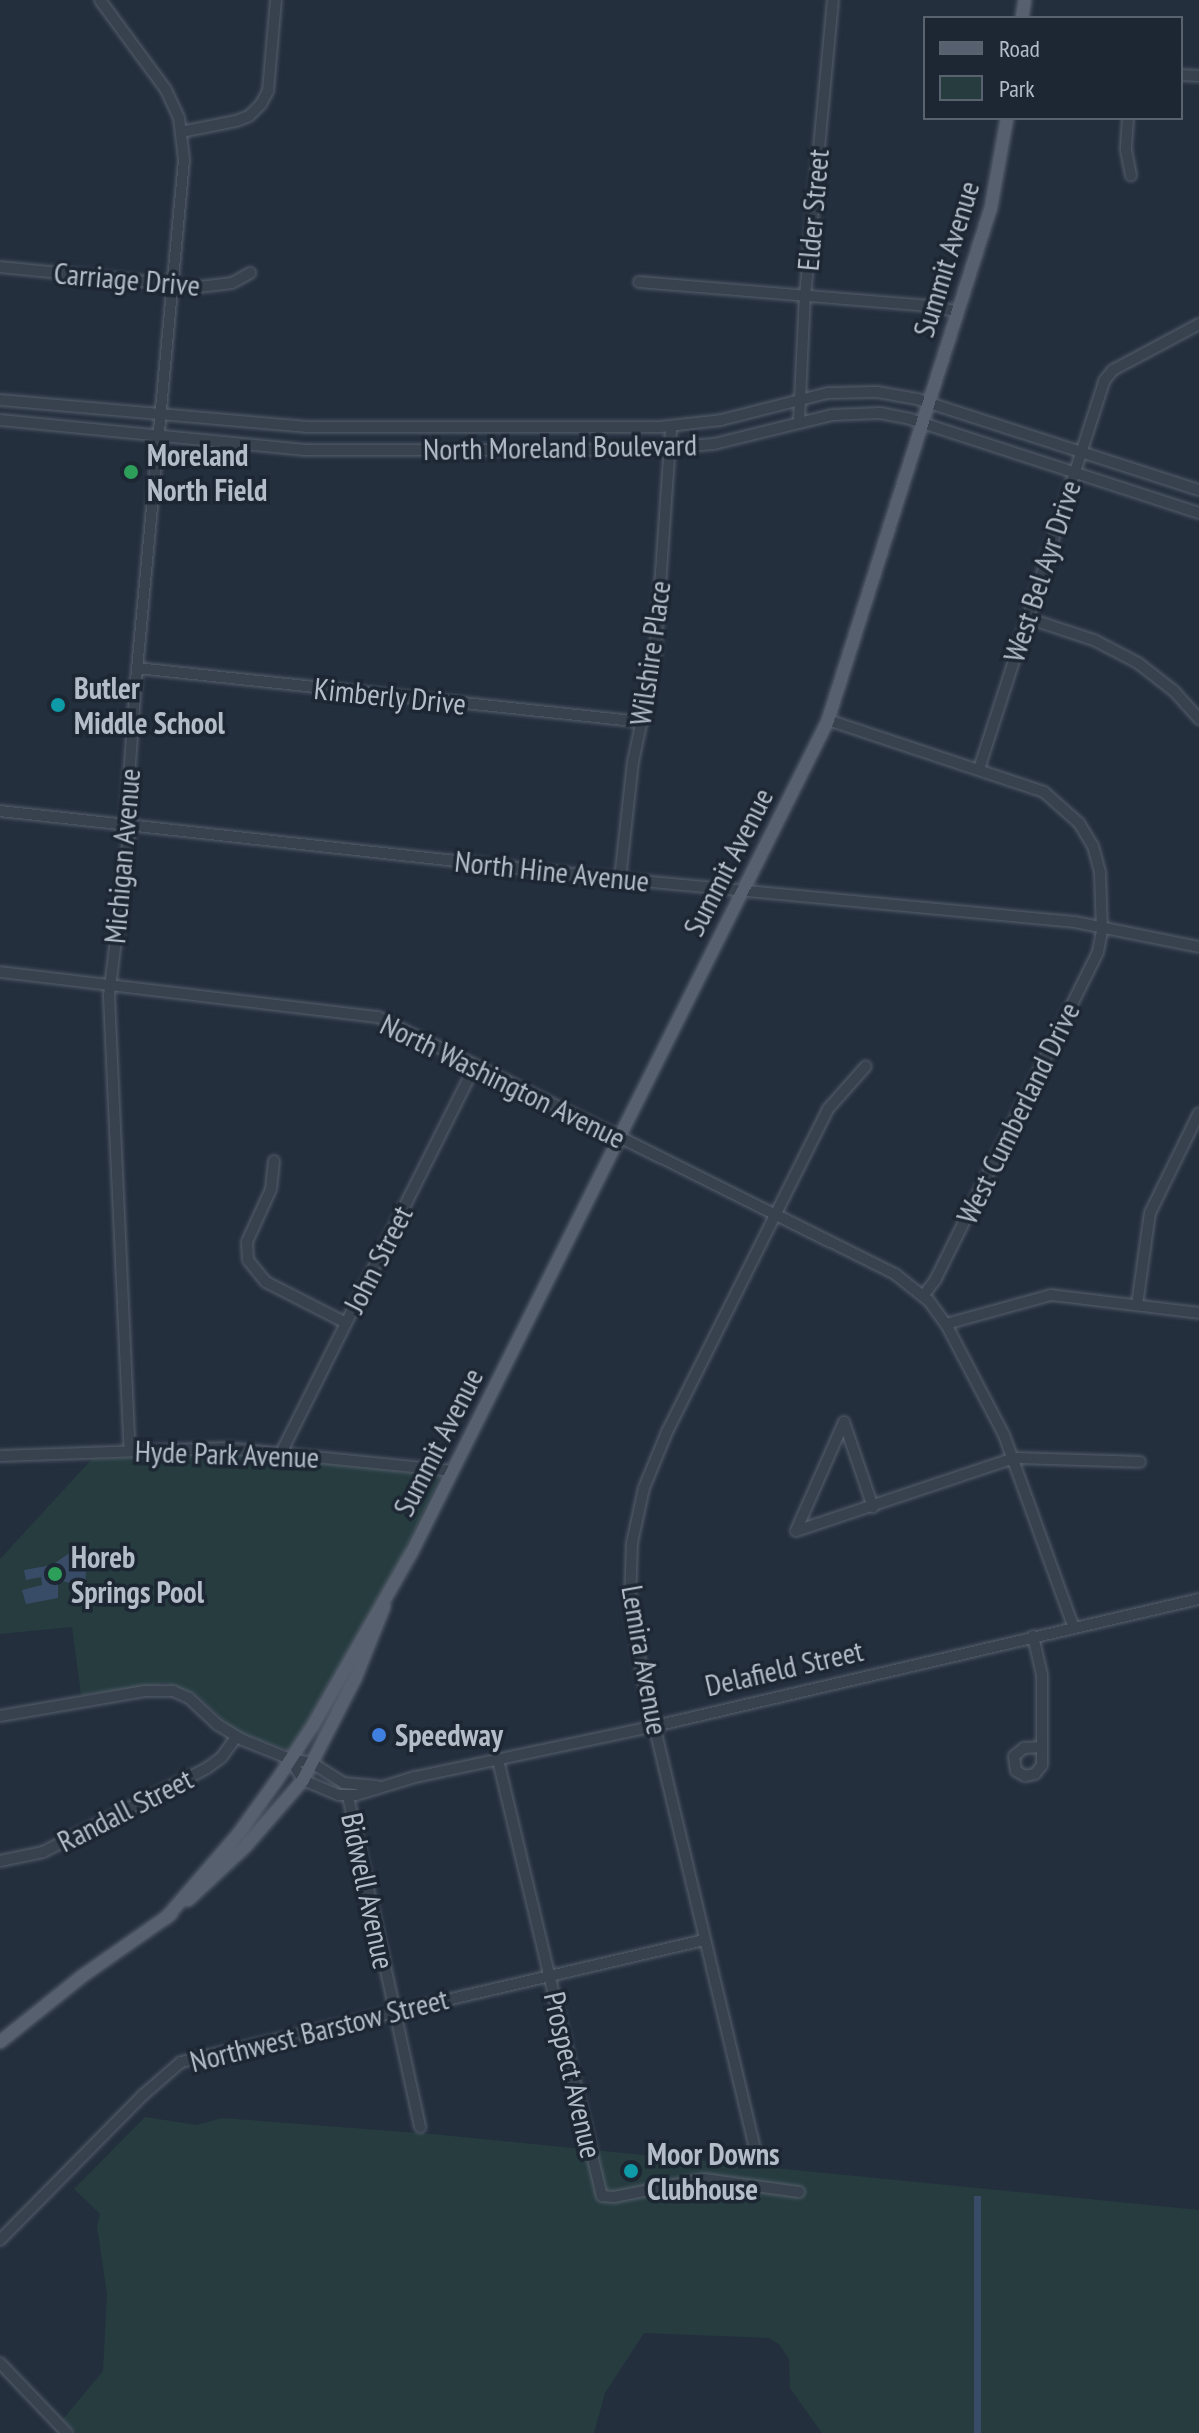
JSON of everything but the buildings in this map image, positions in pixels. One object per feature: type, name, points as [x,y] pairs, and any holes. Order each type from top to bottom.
[{"type":"main road","name":"Summit Avenue","points":[[290,1759],[390,1589],[453,1471],[828,720],[996,192],[1007,120]]},
{"type":"main road","name":"Summit Avenue","points":[[303,1780],[373,1640],[390,1589]]},
{"type":"main road","points":[[166,1918],[239,1833],[290,1759]]},
{"type":"main road","points":[[0,2042],[81,1977],[166,1918],[245,1847],[303,1780]]},
{"type":"street","name":"Michigan Avenue","points":[[100,0],[166,90],[181,132],[184,160],[137,668],[127,807],[130,827],[110,985],[130,1450]]},
{"type":"street","points":[[181,132],[236,121],[249,116],[261,104],[268,91],[276,0]]},
{"type":"street","name":"Elder Street","points":[[799,421],[805,296],[833,0]]},
{"type":"street","points":[[1128,120],[1126,150],[1131,176]]},
{"type":"street","name":"Carriage Drive","points":[[0,267],[211,287],[232,283],[250,273]]},
{"type":"street","points":[[639,282],[958,312]]},
{"type":"street","name":"West Bel Ayr Drive","points":[[979,769],[1108,375],[1199,324]]},
{"type":"street","points":[[863,413],[865,392]]},
{"type":"street","name":"North Moreland Boulevard","points":[[0,400],[308,427],[671,427],[721,420],[828,393],[896,394],[1199,490]]},
{"type":"street","points":[[91,429],[93,409]]},
{"type":"street","name":"North Moreland Boulevard","points":[[0,420],[306,450],[671,449],[733,440],[799,421],[863,413],[923,423],[1199,513]]},
{"type":"street","points":[[217,442],[219,421]]},
{"type":"street","points":[[988,444],[994,423]]},
{"type":"street","name":"Wilshire Place","points":[[620,879],[633,762],[655,658],[671,427]]},
{"type":"street","points":[[1027,618],[1094,640],[1138,663],[1174,691],[1199,719]]},
{"type":"street","name":"Kimberly Drive","points":[[137,668],[642,722]]},
{"type":"street","name":"West Cumberland Drive","points":[[828,720],[1044,792],[1079,823],[1098,860],[1102,926],[1093,964],[936,1279],[923,1296]]},
{"type":"street","name":"North Hine Avenue","points":[[0,811],[620,879],[1102,926],[1199,947]]},
{"type":"street","name":"North Washington Avenue","points":[[0,972],[373,1016],[895,1274],[923,1296],[946,1324],[1014,1458],[1073,1626]]},
{"type":"street","name":"John Street","points":[[281,1453],[475,1065]]},
{"type":"street","name":"Lemira Avenue","points":[[757,2157],[655,1726],[630,1602],[637,1516],[654,1460],[828,1109],[866,1066]]},
{"type":"street","points":[[1137,1305],[1150,1213],[1199,1113]]},
{"type":"street","points":[[274,1161],[271,1189],[247,1242],[248,1260],[266,1282],[346,1323]]},
{"type":"street","points":[[946,1324],[1051,1295],[1199,1313]]},
{"type":"street","points":[[873,1507],[844,1422],[796,1531],[873,1507],[1014,1458],[1140,1462]]},
{"type":"street","name":"Hyde Park Avenue","points":[[0,1456],[226,1448],[453,1471]]},
{"type":"street","name":"Delafield Street","points":[[348,1796],[1199,1599]]},
{"type":"street","points":[[1033,1636],[1042,1674],[1042,1747]]},
{"type":"street","name":"Delafield Street","points":[[0,1716],[159,1690],[189,1698],[236,1737],[290,1759],[312,1763],[344,1783],[380,1787]]},
{"type":"street","name":"Randall Street","points":[[0,1861],[54,1847],[207,1768],[221,1758],[236,1737]]},
{"type":"street","points":[[290,1759],[303,1780],[348,1796]]},
{"type":"street","name":"Prospect Avenue","points":[[498,1760],[602,2196],[614,2197],[704,2179],[799,2192]]},
{"type":"street","name":"Bidwell Avenue","points":[[348,1796],[420,2127]]},
{"type":"street","name":"Northwest Barstow Street","points":[[0,2240],[143,2095],[181,2062],[704,1940]]},
{"type":"street","points":[[0,2363],[67,2433]]},
{"type":"green space","points":[[228,1453],[441,1476],[407,1547],[290,1751],[234,1730],[196,1694],[166,1683],[81,1695],[72,1627],[0,1634],[0,1559],[92,1459]]},
{"type":"green space","points":[[145,2117],[197,2125],[222,2118],[432,2134],[1199,2210],[1199,2433],[822,2433],[790,2388],[789,2359],[779,2344],[769,2338],[644,2333],[605,2393],[594,2433],[76,2433],[63,2419],[103,2371],[107,2294],[97,2226],[100,2214],[74,2189]]},
{"type":"water","name":"Horeb Springs Pool","points":[[74,1550],[86,1571],[85,1587],[58,1580],[58,1598],[26,1604],[22,1590],[42,1585],[41,1577],[26,1580],[24,1570],[52,1565]]},
{"type":"water","points":[[974,2196],[981,2196],[981,2433],[974,2433]]},
{"type":"place","name":"Moreland North Field","points":[[131,472]]},
{"type":"place","name":"Butler Middle School","points":[[58,705]]},
{"type":"place","name":"Horeb Springs Pool","points":[[55,1574]]},
{"type":"place","name":"Speedway","points":[[379,1735]]},
{"type":"place","name":"Moor Downs Clubhouse","points":[[631,2171]]}]
